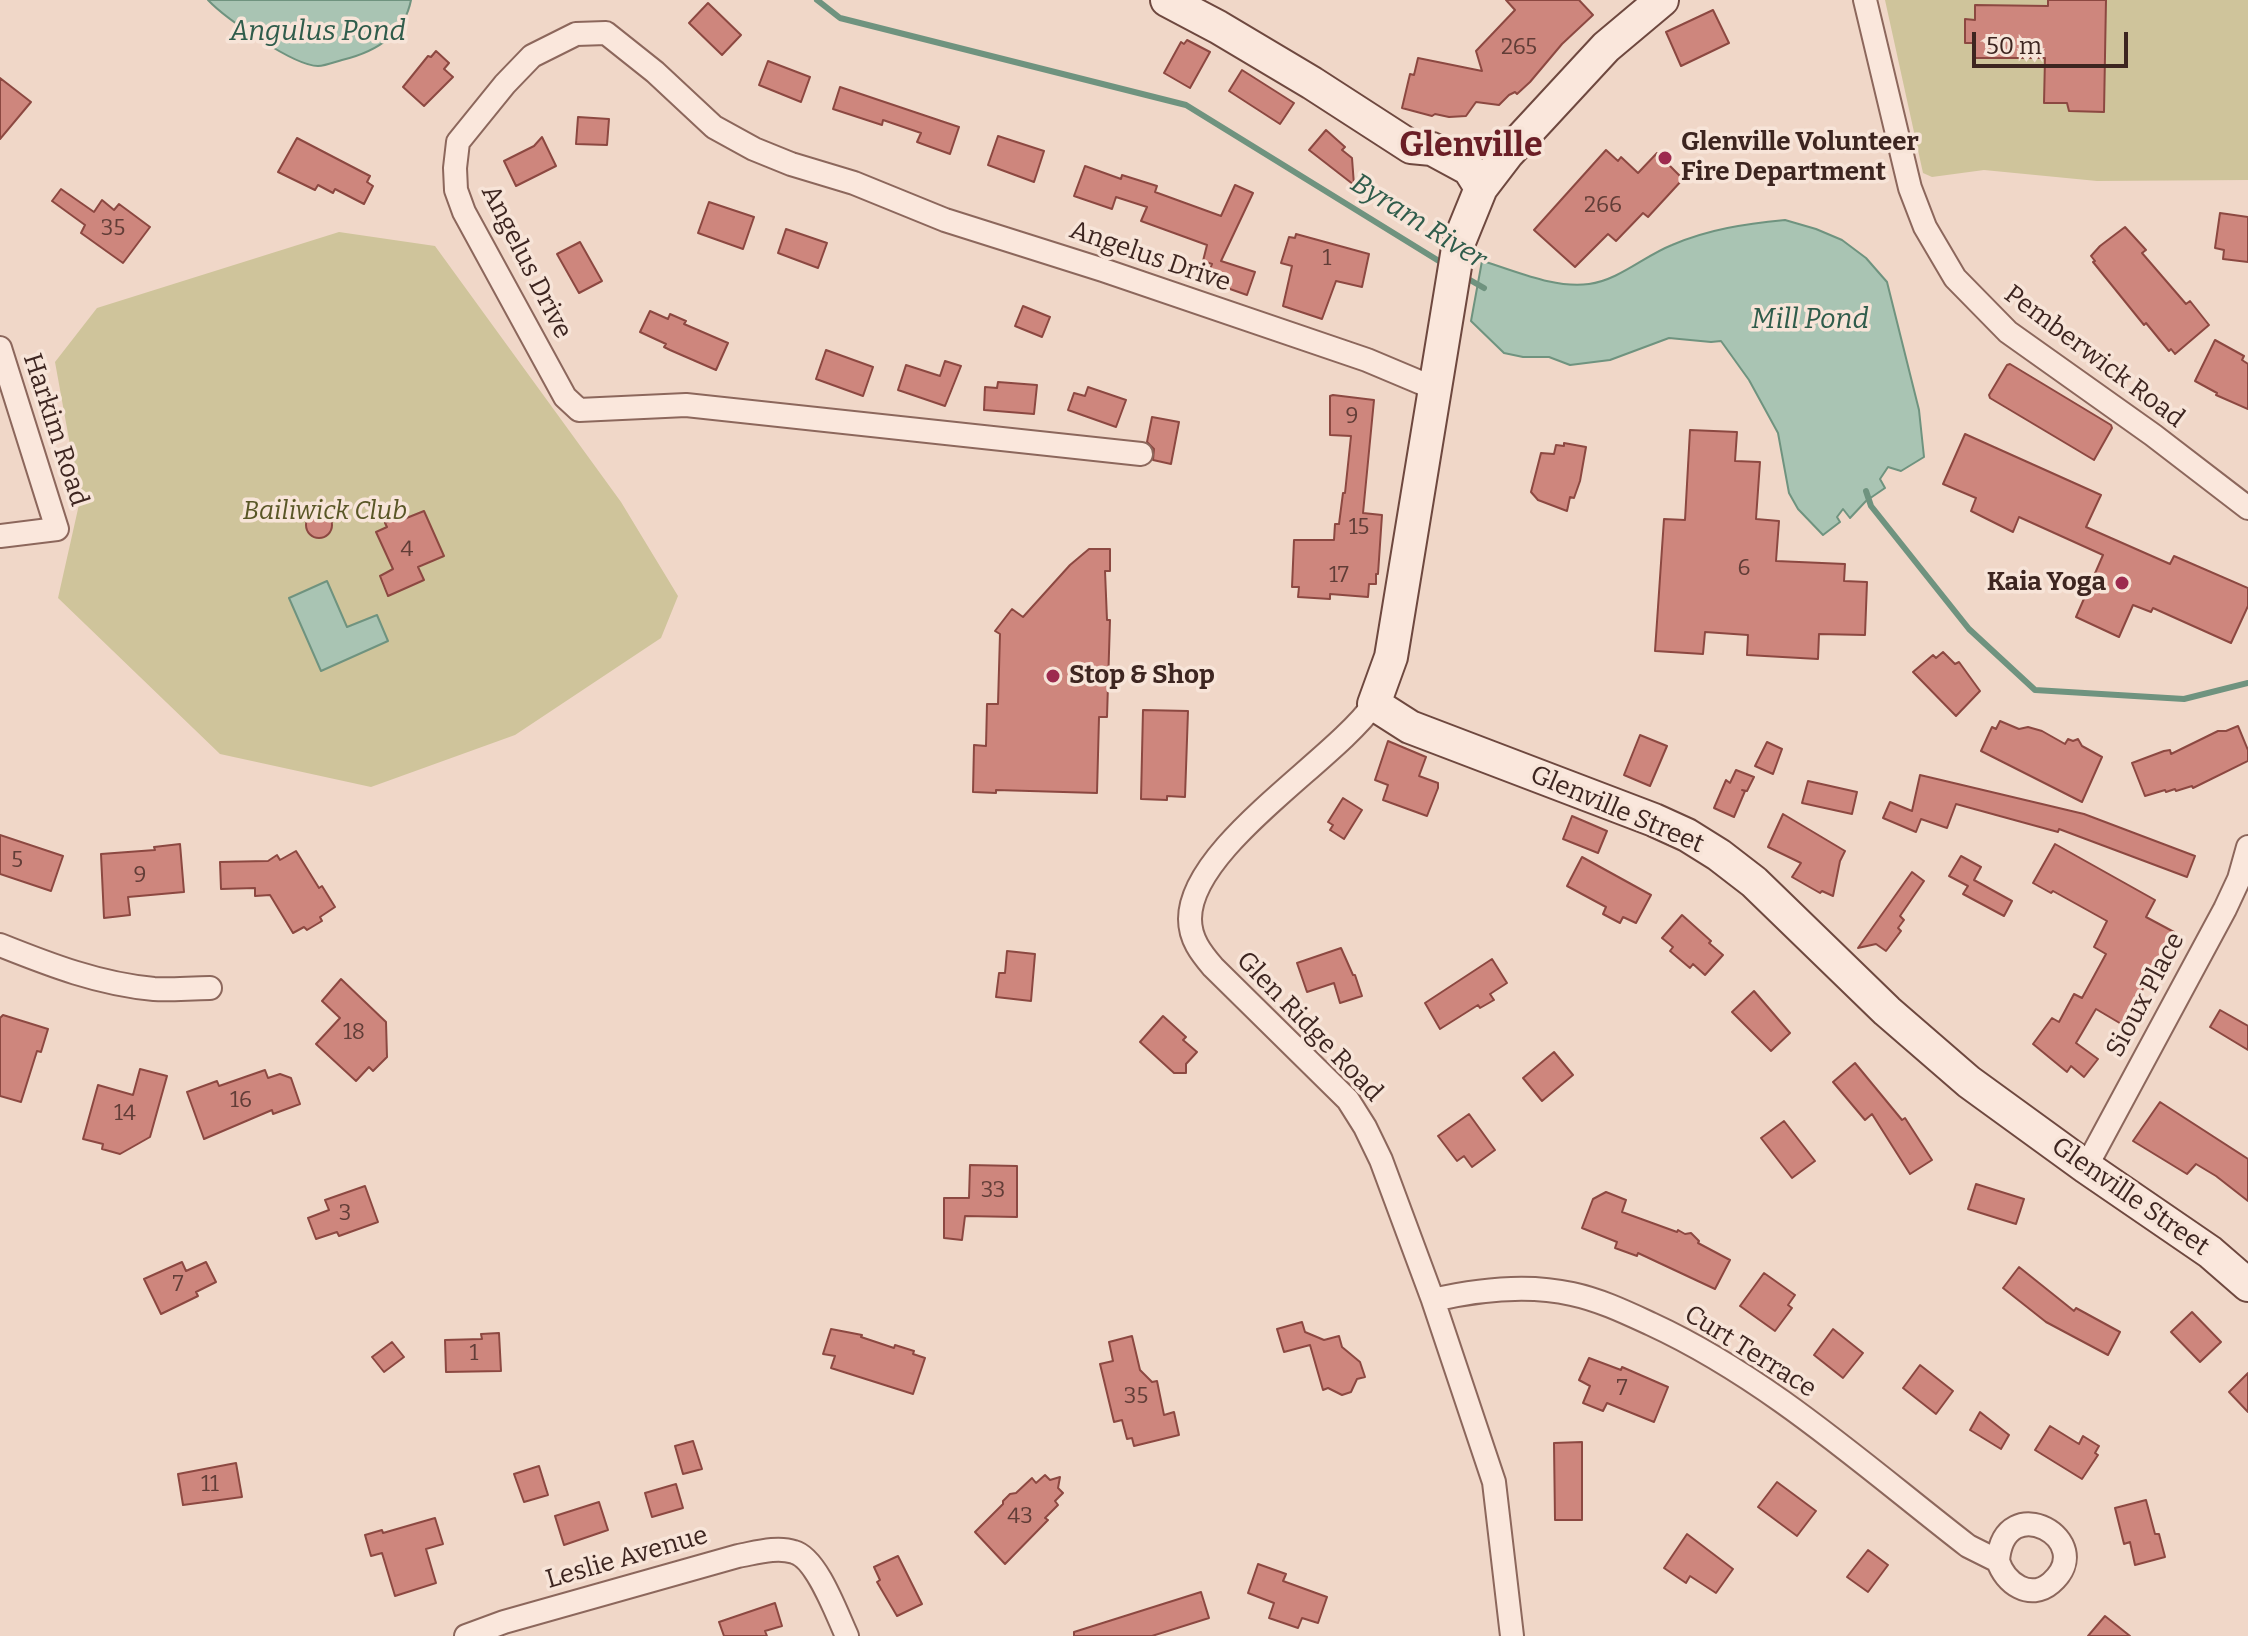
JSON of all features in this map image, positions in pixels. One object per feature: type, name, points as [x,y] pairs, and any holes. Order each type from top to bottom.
[{"type":"main road","points":[[1167,0],[1312,83],[1411,147],[1422,167],[1459,187],[1481,188]]},
{"type":"main road","points":[[1374,704],[1391,657],[1459,242],[1481,188],[1507,154],[1606,47],[1662,0]]},
{"type":"main road","name":"Glenville Street","points":[[1374,704],[1410,727],[1642,815],[1687,835],[1719,855],[1754,882],[1887,1011],[1969,1082],[2210,1252],[2248,1285]]},
{"type":"street","name":"Pemberwick Road","points":[[1865,0],[1910,188],[1925,227],[1955,278],[2008,332],[2153,435],[2248,508]]},
{"type":"street","name":"Angelus Drive","points":[[1141,454],[700,406],[649,405],[579,410],[565,397],[464,212],[456,190],[458,142],[532,56],[576,34],[606,33],[655,72],[714,127],[754,149],[854,183],[945,220],[1367,360],[1436,389]]},
{"type":"street","name":"Harkim Road","points":[[0,348],[57,529],[0,536]]},
{"type":"street","name":"Glen Ridge Road","points":[[1374,704],[1350,732],[1248,824],[1209,869],[1193,897],[1191,929],[1196,947],[1213,967],[1348,1100],[1365,1127],[1396,1195],[1494,1482],[1512,1636]]},
{"type":"street","name":"Sioux Place","points":[[2086,1167],[2225,909],[2239,879],[2248,847]]},
{"type":"street","points":[[0,945],[74,974],[107,981],[155,989],[210,988]]},
{"type":"street","name":"Curt Terrace","points":[[1433,1300],[1454,1295],[1541,1289],[1604,1303],[1659,1328],[1721,1360],[1776,1397],[1968,1546],[1998,1561]]},
{"type":"street","name":"Leslie Avenue","points":[[466,1636],[504,1622],[738,1556],[778,1550],[795,1552],[804,1557],[818,1577],[847,1636]]},
{"type":"green space","points":[[1885,0],[2248,0],[2248,180],[2097,181],[1984,170],[1932,177],[1923,173]]},
{"type":"green space","name":"Bailiwick Club","points":[[339,232],[435,246],[621,502],[678,596],[661,638],[515,735],[371,787],[220,754],[58,598],[80,500],[55,362],[97,308]]},
{"type":"water","name":"Angulus Pond","points":[[208,0],[411,0],[402,23],[386,40],[366,52],[318,66],[277,50]]},
{"type":"water","name":"Mill Pond","points":[[1785,220],[1842,240],[1866,258],[1887,282],[1919,410],[1924,457],[1901,471],[1888,467],[1880,479],[1885,488],[1866,501],[1850,518],[1843,509],[1837,517],[1840,522],[1823,535],[1798,509],[1789,493],[1778,433],[1749,380],[1721,341],[1669,338],[1610,360],[1570,365],[1549,357],[1504,353],[1471,321],[1482,261],[1534,278],[1562,284],[1589,284],[1611,278],[1686,239],[1741,225]]},
{"type":"water","points":[[327,581],[347,627],[377,615],[388,641],[321,671],[289,598]]},
{"type":"building","points":[[1506,0],[1579,0],[1593,15],[1562,44],[1530,82],[1499,105],[1476,102],[1466,116],[1449,117],[1402,108],[1410,74],[1414,75],[1418,58],[1482,71],[1476,51],[1515,10]]},
{"type":"building","points":[[2048,0],[2106,0],[2104,112],[2069,111],[2067,103],[2044,103],[2045,58],[1974,58],[1974,43],[1965,43],[1965,19],[1975,20],[1975,5],[2048,6]]},
{"type":"building","points":[[708,3],[741,35],[722,55],[689,23]]},
{"type":"building","points":[[1713,10],[1729,43],[1681,66],[1666,32]]},
{"type":"building","points":[[1187,40],[1210,52],[1190,88],[1164,73],[1181,42],[1184,44]]},
{"type":"building","points":[[436,51],[449,63],[444,69],[453,77],[424,106],[403,87],[428,56],[431,57]]},
{"type":"building","points":[[768,61],[810,77],[801,102],[759,85]]},
{"type":"building","points":[[1242,70],[1294,103],[1280,124],[1229,91]]},
{"type":"building","points":[[0,78],[31,102],[0,139]]},
{"type":"building","points":[[840,87],[959,127],[950,154],[917,142],[921,133],[883,120],[882,125],[833,109]]},
{"type":"building","points":[[578,117],[609,119],[607,145],[576,144]]},
{"type":"building","points":[[1326,130],[1352,158],[1354,185],[1309,150]]},
{"type":"building","points":[[998,136],[1044,151],[1034,182],[988,165]]},
{"type":"building","points":[[542,137],[556,166],[516,186],[504,161],[534,146]]},
{"type":"building","points":[[297,138],[370,176],[367,182],[373,186],[364,204],[335,189],[333,193],[318,185],[315,190],[278,172]]},
{"type":"building","points":[[1606,150],[1618,161],[1621,157],[1638,173],[1657,153],[1683,179],[1648,217],[1643,213],[1616,241],[1608,234],[1575,267],[1534,230]]},
{"type":"building","points":[[1085,166],[1121,179],[1122,175],[1157,186],[1155,192],[1221,216],[1235,185],[1253,193],[1221,261],[1255,272],[1247,295],[1213,283],[1215,278],[1208,275],[1212,264],[1203,261],[1207,245],[1141,221],[1147,207],[1116,197],[1112,209],[1074,196]]},
{"type":"building","points":[[61,189],[94,212],[102,200],[114,210],[119,204],[150,227],[123,263],[81,233],[85,225],[52,201]]},
{"type":"building","points":[[709,202],[754,217],[743,249],[698,233]]},
{"type":"building","points":[[2220,213],[2248,217],[2248,262],[2223,259],[2224,250],[2215,248]]},
{"type":"building","points":[[2125,227],[2146,250],[2142,253],[2186,304],[2190,301],[2209,325],[2175,354],[2146,323],[2144,325],[2093,262],[2091,256],[2100,246]]},
{"type":"building","points":[[786,229],[827,243],[818,268],[778,253]]},
{"type":"building","points":[[1296,234],[1369,254],[1362,287],[1336,281],[1322,319],[1283,306],[1292,266],[1281,263],[1289,237],[1295,238]]},
{"type":"building","points":[[580,242],[602,281],[579,293],[557,254]]},
{"type":"building","points":[[1023,306],[1050,317],[1042,337],[1015,326]]},
{"type":"building","points":[[650,311],[668,319],[670,314],[686,321],[684,324],[728,343],[716,370],[664,347],[666,344],[640,332]]},
{"type":"building","points":[[2215,340],[2244,356],[2242,360],[2248,364],[2248,409],[2216,395],[2195,381]]},
{"type":"building","points":[[826,350],[873,367],[863,396],[816,379]]},
{"type":"building","points":[[945,361],[961,366],[945,406],[898,390],[906,365],[940,376]]},
{"type":"building","points":[[2010,364],[2111,425],[2094,460],[1990,398]]},
{"type":"building","points":[[998,382],[1037,385],[1034,414],[984,410],[985,387],[997,388]]},
{"type":"building","points":[[1088,387],[1126,400],[1116,427],[1068,410],[1074,393],[1085,396]]},
{"type":"building","points":[[1330,396],[1374,400],[1363,513],[1382,515],[1378,574],[1376,584],[1369,584],[1368,597],[1330,594],[1330,599],[1298,597],[1299,587],[1292,587],[1294,540],[1334,540],[1335,524],[1339,524],[1345,493],[1351,436],[1330,435]]},
{"type":"building","points":[[1152,417],[1179,422],[1171,464],[1153,460],[1154,449],[1147,442]]},
{"type":"building","points":[[1690,430],[1737,432],[1735,461],[1760,462],[1756,519],[1779,521],[1776,561],[1845,564],[1844,581],[1867,582],[1865,635],[1819,634],[1818,659],[1747,655],[1748,635],[1705,632],[1703,654],[1655,651],[1664,519],[1685,520]]},
{"type":"building","points":[[1965,434],[2101,495],[2086,527],[2170,564],[2174,556],[2248,588],[2248,606],[2231,643],[2153,608],[2151,612],[2133,605],[2119,637],[2076,617],[2103,555],[2019,517],[2013,532],[1971,511],[1976,498],[1943,484]]},
{"type":"building","points":[[1564,443],[1586,447],[1580,481],[1574,498],[1570,497],[1567,511],[1538,500],[1531,492],[1541,453],[1554,454],[1556,445],[1564,446]]},
{"type":"building","points":[[424,511],[444,556],[418,567],[424,580],[388,596],[380,576],[393,569],[376,532],[387,527],[385,523],[402,515],[404,519]]},
{"type":"building","points":[[319,512],[328,516],[332,525],[328,534],[319,538],[310,534],[306,525],[310,516]]},
{"type":"building","name":"Stop & Shop","points":[[1089,549],[1110,549],[1110,571],[1105,571],[1107,620],[1110,620],[1107,717],[1099,717],[1097,793],[973,792],[974,745],[986,746],[987,704],[998,704],[1000,634],[995,631],[1012,609],[1023,617],[1070,565]]},
{"type":"building","points":[[1943,652],[1955,664],[1959,662],[1980,691],[1956,716],[1913,672],[1933,655],[1936,658]]},
{"type":"building","points":[[1143,710],[1188,711],[1185,797],[1141,799]]},
{"type":"building","points":[[2000,721],[2019,729],[2028,727],[2042,731],[2065,744],[2068,739],[2078,739],[2082,746],[2102,757],[2082,802],[1981,751],[1992,727],[1996,729]]},
{"type":"building","points":[[2238,726],[2248,750],[2248,761],[2193,788],[2165,790],[2145,796],[2132,763],[2164,751],[2170,750],[2171,754],[2218,731]]},
{"type":"building","points":[[1640,735],[1667,746],[1650,786],[1624,775]]},
{"type":"building","points":[[1388,741],[1426,757],[1419,776],[1438,783],[1427,816],[1383,800],[1388,785],[1375,780]]},
{"type":"building","points":[[1767,742],[1782,749],[1773,774],[1755,766]]},
{"type":"building","points":[[1736,770],[1754,777],[1747,791],[1742,790],[1745,791],[1734,817],[1714,808],[1726,780],[1730,783]]},
{"type":"building","points":[[1920,775],[2084,814],[2195,856],[2187,877],[2059,829],[2058,832],[1956,804],[1947,828],[1921,819],[1916,832],[1883,818],[1890,802],[1912,811]]},
{"type":"building","points":[[1808,781],[1857,792],[1852,814],[1802,803]]},
{"type":"building","points":[[1343,798],[1362,810],[1344,839],[1330,830],[1333,825],[1328,822]]},
{"type":"building","points":[[1783,814],[1845,851],[1833,896],[1820,893],[1792,877],[1801,863],[1768,847]]},
{"type":"building","points":[[1572,816],[1607,831],[1598,853],[1563,839]]},
{"type":"building","points":[[0,835],[63,856],[51,891],[0,874]]},
{"type":"building","points":[[180,844],[184,892],[128,897],[130,915],[104,918],[101,854],[155,850],[154,847]]},
{"type":"building","points":[[2055,844],[2155,900],[2146,917],[2174,932],[2123,1025],[2096,1009],[2076,1043],[2098,1059],[2084,1077],[2071,1066],[2067,1072],[2033,1044],[2052,1018],[2059,1022],[2074,994],[2082,998],[2106,954],[2094,947],[2107,921],[2033,883]]},
{"type":"building","points":[[296,851],[335,907],[320,917],[322,921],[307,930],[304,927],[293,933],[270,895],[255,896],[255,888],[221,889],[220,862],[268,861],[277,855],[280,860]]},
{"type":"building","points":[[1961,856],[1981,867],[1974,880],[2012,901],[2004,916],[1963,894],[1968,886],[1949,876]]},
{"type":"building","points":[[1582,857],[1651,895],[1636,923],[1623,917],[1620,923],[1603,914],[1606,907],[1567,886]]},
{"type":"building","points":[[1912,872],[1924,881],[1900,916],[1904,920],[1898,928],[1901,931],[1886,951],[1876,944],[1858,948]]},
{"type":"building","points":[[1682,915],[1723,955],[1705,975],[1693,964],[1690,968],[1670,951],[1673,947],[1662,938]]},
{"type":"building","points":[[1341,948],[1362,996],[1340,1003],[1334,983],[1307,992],[1297,963]]},
{"type":"building","points":[[1007,951],[1035,954],[1031,1001],[996,997],[999,973],[1005,973]]},
{"type":"building","points":[[1492,959],[1507,983],[1490,994],[1494,1000],[1480,1008],[1478,1005],[1440,1029],[1425,1003]]},
{"type":"building","points":[[341,979],[386,1022],[387,1057],[373,1071],[369,1067],[356,1081],[316,1044],[340,1018],[322,1001]]},
{"type":"building","points":[[1754,991],[1790,1033],[1771,1051],[1732,1012]]},
{"type":"building","points":[[2220,1010],[2248,1026],[2248,1050],[2210,1027]]},
{"type":"building","points":[[3,1015],[48,1029],[41,1052],[37,1051],[21,1102],[0,1096],[0,1018]]},
{"type":"building","points":[[1163,1016],[1197,1052],[1186,1064],[1186,1073],[1174,1073],[1140,1042]]},
{"type":"building","points":[[1554,1052],[1573,1075],[1542,1101],[1523,1078]]},
{"type":"building","points":[[1855,1063],[1902,1120],[1905,1118],[1932,1160],[1910,1174],[1872,1114],[1865,1120],[1833,1082]]},
{"type":"building","points":[[140,1069],[167,1076],[150,1137],[120,1154],[102,1149],[103,1144],[83,1139],[98,1085],[133,1095]]},
{"type":"building","points":[[265,1070],[268,1078],[280,1074],[291,1078],[300,1104],[273,1114],[272,1110],[204,1139],[187,1092],[217,1081],[219,1086]]},
{"type":"building","points":[[2160,1102],[2248,1159],[2248,1201],[2196,1164],[2187,1174],[2133,1141]]},
{"type":"building","points":[[1469,1114],[1495,1150],[1472,1167],[1464,1156],[1457,1161],[1438,1136]]},
{"type":"building","points":[[1784,1121],[1815,1161],[1792,1178],[1761,1138]]},
{"type":"building","points":[[970,1165],[1017,1166],[1017,1217],[965,1216],[962,1240],[944,1238],[944,1198],[969,1198]]},
{"type":"building","points":[[1976,1184],[2024,1199],[2016,1224],[1968,1209]]},
{"type":"building","points":[[365,1186],[378,1222],[339,1236],[337,1232],[316,1239],[308,1218],[329,1210],[325,1200]]},
{"type":"building","points":[[1606,1192],[1626,1200],[1622,1212],[1677,1232],[1691,1233],[1698,1243],[1730,1260],[1715,1289],[1638,1253],[1637,1256],[1615,1248],[1617,1242],[1582,1228],[1593,1199]]},
{"type":"building","points":[[182,1262],[186,1271],[206,1262],[216,1282],[196,1292],[198,1296],[161,1314],[144,1279]]},
{"type":"building","points":[[2019,1267],[2074,1311],[2076,1308],[2120,1332],[2108,1355],[2046,1322],[2003,1288]]},
{"type":"building","points":[[1764,1273],[1795,1295],[1788,1305],[1792,1308],[1775,1331],[1740,1306]]},
{"type":"building","points":[[2192,1312],[2221,1342],[2200,1362],[2171,1332]]},
{"type":"building","points":[[1302,1322],[1305,1332],[1324,1340],[1339,1336],[1342,1347],[1360,1362],[1365,1377],[1357,1379],[1351,1392],[1342,1395],[1328,1388],[1323,1390],[1310,1345],[1284,1352],[1277,1329]]},
{"type":"building","points":[[831,1329],[862,1335],[894,1348],[895,1345],[925,1358],[913,1394],[831,1368],[835,1356],[823,1354]]},
{"type":"building","points":[[1833,1329],[1863,1353],[1843,1378],[1814,1355]]},
{"type":"building","points":[[499,1333],[501,1371],[446,1372],[445,1340],[482,1339],[481,1334]]},
{"type":"building","points":[[1132,1336],[1140,1370],[1152,1382],[1157,1381],[1164,1415],[1174,1412],[1179,1435],[1134,1446],[1132,1438],[1127,1439],[1122,1420],[1114,1422],[1100,1364],[1113,1361],[1109,1342]]},
{"type":"building","points":[[392,1342],[404,1357],[384,1372],[372,1357]]},
{"type":"building","points":[[1589,1358],[1621,1370],[1622,1367],[1668,1387],[1654,1422],[1607,1403],[1603,1411],[1583,1403],[1590,1386],[1579,1380]]},
{"type":"building","points":[[1920,1365],[1953,1391],[1936,1414],[1903,1388]]},
{"type":"building","points":[[2248,1373],[2248,1412],[2229,1392]]},
{"type":"building","points":[[1980,1412],[2009,1435],[2001,1449],[1970,1430]]},
{"type":"building","points":[[2050,1426],[2079,1444],[2083,1436],[2099,1446],[2095,1453],[2098,1455],[2082,1479],[2035,1450]]},
{"type":"building","points":[[693,1441],[702,1469],[683,1474],[675,1446]]},
{"type":"building","points":[[1582,1442],[1582,1520],[1555,1520],[1554,1443]]},
{"type":"building","points":[[236,1463],[242,1497],[183,1505],[178,1474]]},
{"type":"building","points":[[539,1466],[548,1495],[524,1502],[514,1474]]},
{"type":"building","points":[[1045,1475],[1050,1480],[1060,1477],[1058,1488],[1063,1493],[1055,1501],[1058,1505],[1045,1518],[1048,1520],[1005,1564],[975,1532],[1010,1494],[1016,1493],[1032,1478],[1036,1483]]},
{"type":"building","points":[[1777,1482],[1816,1511],[1797,1536],[1758,1507]]},
{"type":"building","points":[[676,1484],[683,1508],[652,1517],[645,1493]]},
{"type":"building","points":[[2146,1500],[2165,1557],[2135,1565],[2130,1542],[2124,1544],[2115,1508]]},
{"type":"building","points":[[599,1502],[608,1530],[564,1545],[555,1516]]},
{"type":"building","points":[[435,1518],[443,1544],[426,1549],[436,1583],[395,1596],[382,1553],[371,1556],[365,1535]]},
{"type":"building","points":[[1687,1534],[1733,1569],[1716,1593],[1690,1576],[1686,1583],[1664,1568]]},
{"type":"building","points":[[1868,1550],[1888,1565],[1868,1592],[1847,1577]]},
{"type":"building","points":[[898,1556],[922,1604],[897,1616],[877,1582],[880,1580],[874,1567]]},
{"type":"building","points":[[1258,1564],[1286,1574],[1283,1581],[1327,1597],[1318,1623],[1302,1618],[1298,1628],[1269,1618],[1274,1603],[1248,1593]]},
{"type":"building","points":[[1201,1592],[1209,1618],[1152,1636],[1074,1636],[1074,1632]]},
{"type":"building","points":[[775,1603],[782,1626],[765,1631],[767,1636],[724,1636],[719,1622]]},
{"type":"building","points":[[2105,1616],[2130,1636],[2088,1636]]},
{"type":"waterway","name":"Byram River","points":[[817,0],[840,18],[1186,105],[1447,266]]},
{"type":"waterway","name":"Byram River","points":[[1463,276],[1484,288]]},
{"type":"waterway","name":"Byram River","points":[[1866,491],[1871,506],[1969,629],[2035,690],[2184,699],[2248,683]]},
{"type":"place","name":"Glenville Volunteer Fire Department","points":[[1665,158]]},
{"type":"place","name":"Kaia Yoga","points":[[2122,583]]},
{"type":"place","name":"Stop & Shop","points":[[1053,676]]},
{"type":"district","name":"Glenville","points":[[1471,147]]}]
